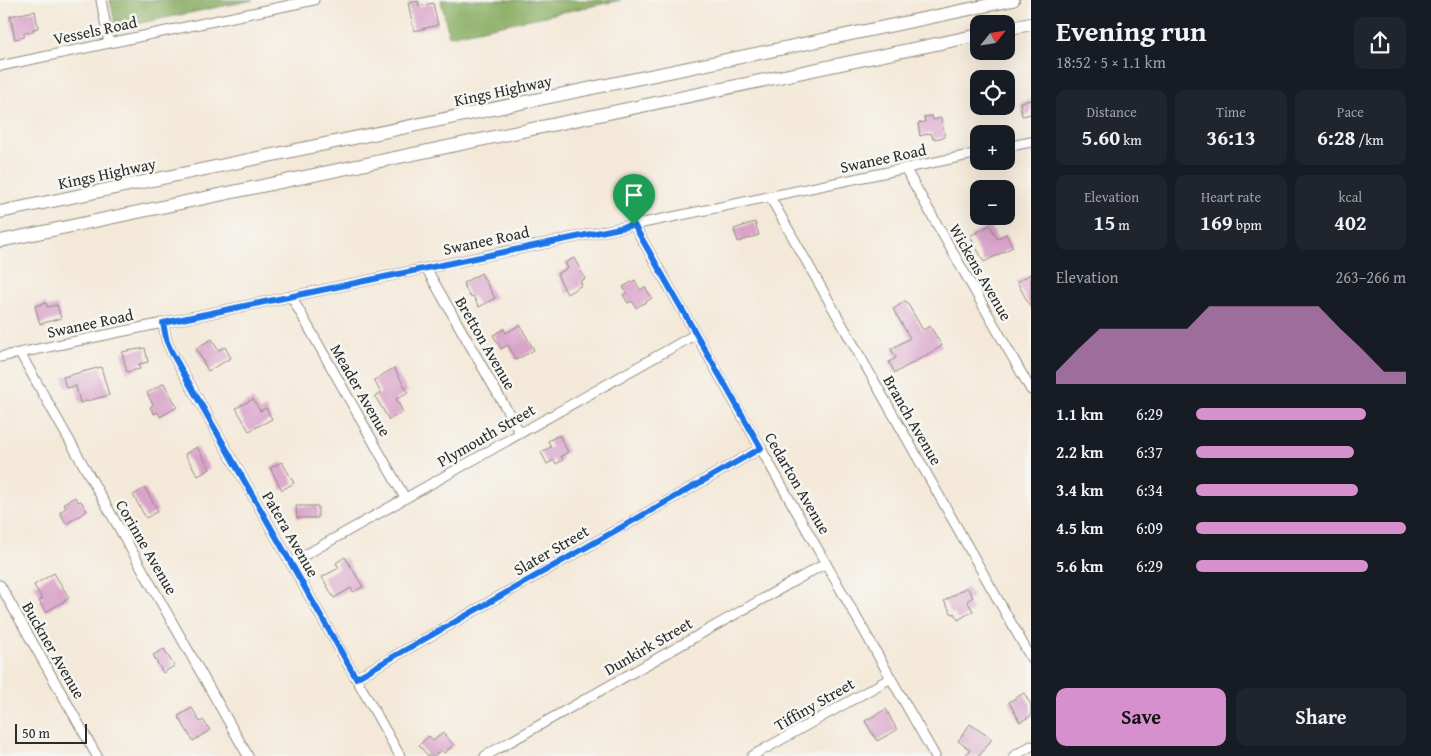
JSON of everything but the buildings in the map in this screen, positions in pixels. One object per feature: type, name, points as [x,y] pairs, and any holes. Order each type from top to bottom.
[{"type":"main road","name":"Kings Highway","points":[[0,212],[1013,0]]},
{"type":"main road","points":[[1015,27],[1031,24]]},
{"type":"main road","points":[[0,241],[970,37]]},
{"type":"street","points":[[101,0],[109,43]]},
{"type":"street","name":"Vessels Road","points":[[0,66],[314,0]]},
{"type":"street","points":[[1015,145],[1031,142]]},
{"type":"street","name":"Swanee Road","points":[[0,357],[970,155]]},
{"type":"street","name":"Wickens Avenue","points":[[905,168],[1031,390]]},
{"type":"street","name":"Branch Avenue","points":[[770,197],[1031,658]]},
{"type":"street","name":"Cedarton Avenue","points":[[634,225],[935,756]]},
{"type":"street","name":"Bretton Avenue","points":[[426,268],[520,433]]},
{"type":"street","name":"Meader Avenue","points":[[291,296],[405,498]]},
{"type":"street","name":"Patera Avenue","points":[[163,323],[167,342],[172,353],[400,756]]},
{"type":"street","name":"Plymouth Street","points":[[290,563],[696,334]]},
{"type":"street","name":"Corinne Avenue","points":[[20,353],[248,756]]},
{"type":"street","name":"Slater Street","points":[[356,678],[761,448]]},
{"type":"street","name":"Dunkirk Street","points":[[485,756],[826,563]]},
{"type":"street","name":"Buckner Avenue","points":[[0,585],[97,756]]},
{"type":"street","name":"Tiffiny Street","points":[[752,756],[891,678]]},
{"type":"street","points":[[1015,756],[1031,746]]},
{"type":"green space","points":[[110,0],[253,0],[116,28]]},
{"type":"green space","points":[[441,0],[621,0],[449,36]]},
{"type":"route","points":[[634,225],[761,448],[356,678],[172,353],[167,342],[163,323],[634,225]]}]
